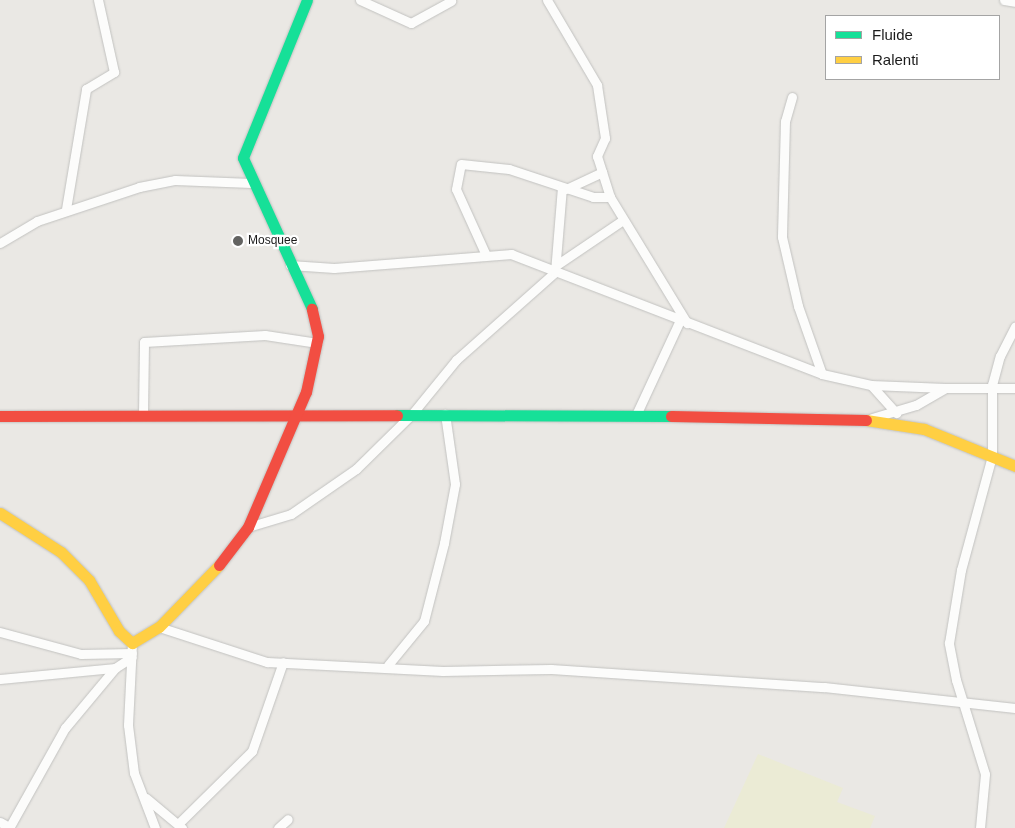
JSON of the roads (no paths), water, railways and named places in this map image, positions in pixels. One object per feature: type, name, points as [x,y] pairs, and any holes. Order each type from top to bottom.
[{"type":"street","points":[[66,209],[86,89],[114,72],[98,0]]},
{"type":"street","points":[[0,822],[9,827],[65,728],[115,668],[159,627],[223,560],[248,527],[296,414],[317,342],[315,316],[251,183],[244,147],[307,0]]},
{"type":"street","points":[[360,0],[411,23],[451,1]]},
{"type":"street","points":[[547,0],[597,85],[605,133],[597,151],[610,197],[684,321]]},
{"type":"street","points":[[1004,0],[1015,2]]},
{"type":"street","points":[[792,97],[785,130],[782,237],[798,306],[822,374]]},
{"type":"street","points":[[486,253],[456,189],[461,164],[508,169],[593,197],[610,197]]},
{"type":"street","points":[[564,188],[602,172]]},
{"type":"street","points":[[0,244],[66,209],[84,208],[138,186],[175,180],[251,183]]},
{"type":"street","points":[[556,268],[557,214],[564,188]]},
{"type":"street","points":[[248,527],[291,514],[356,469],[412,414],[456,360],[556,268],[623,220]]},
{"type":"street","points":[[290,265],[334,268],[486,253],[511,254],[556,268],[684,321],[822,374],[871,384],[945,388],[992,385],[1015,388]]},
{"type":"street","points":[[636,415],[684,321]]},
{"type":"street","points":[[980,828],[985,774],[962,701],[949,643],[951,620],[970,530],[992,456],[992,385],[1000,356],[1015,328]]},
{"type":"street","points":[[143,416],[144,342],[265,335],[317,342]]},
{"type":"street","points":[[871,384],[896,413]]},
{"type":"street","points":[[867,420],[896,413],[945,388]]},
{"type":"street","points":[[388,665],[424,621],[444,543],[455,484],[445,414]]},
{"type":"street","points":[[0,416],[445,414],[636,415],[867,420],[924,429],[1015,466]]},
{"type":"street","points":[[0,513],[61,552],[82,573],[106,601],[119,631],[132,651],[128,725],[134,773],[155,828]]},
{"type":"street","points":[[159,627],[252,660],[388,665],[443,671],[551,669],[962,701],[1015,708]]},
{"type":"street","points":[[0,632],[81,654],[132,651]]},
{"type":"street","points":[[144,796],[180,826],[252,751],[283,662]]},
{"type":"street","points":[[0,679],[115,668]]},
{"type":"street","points":[[278,828],[288,819]]},
{"type":"place","name":"Mosquee","points":[[238,241]]}]
